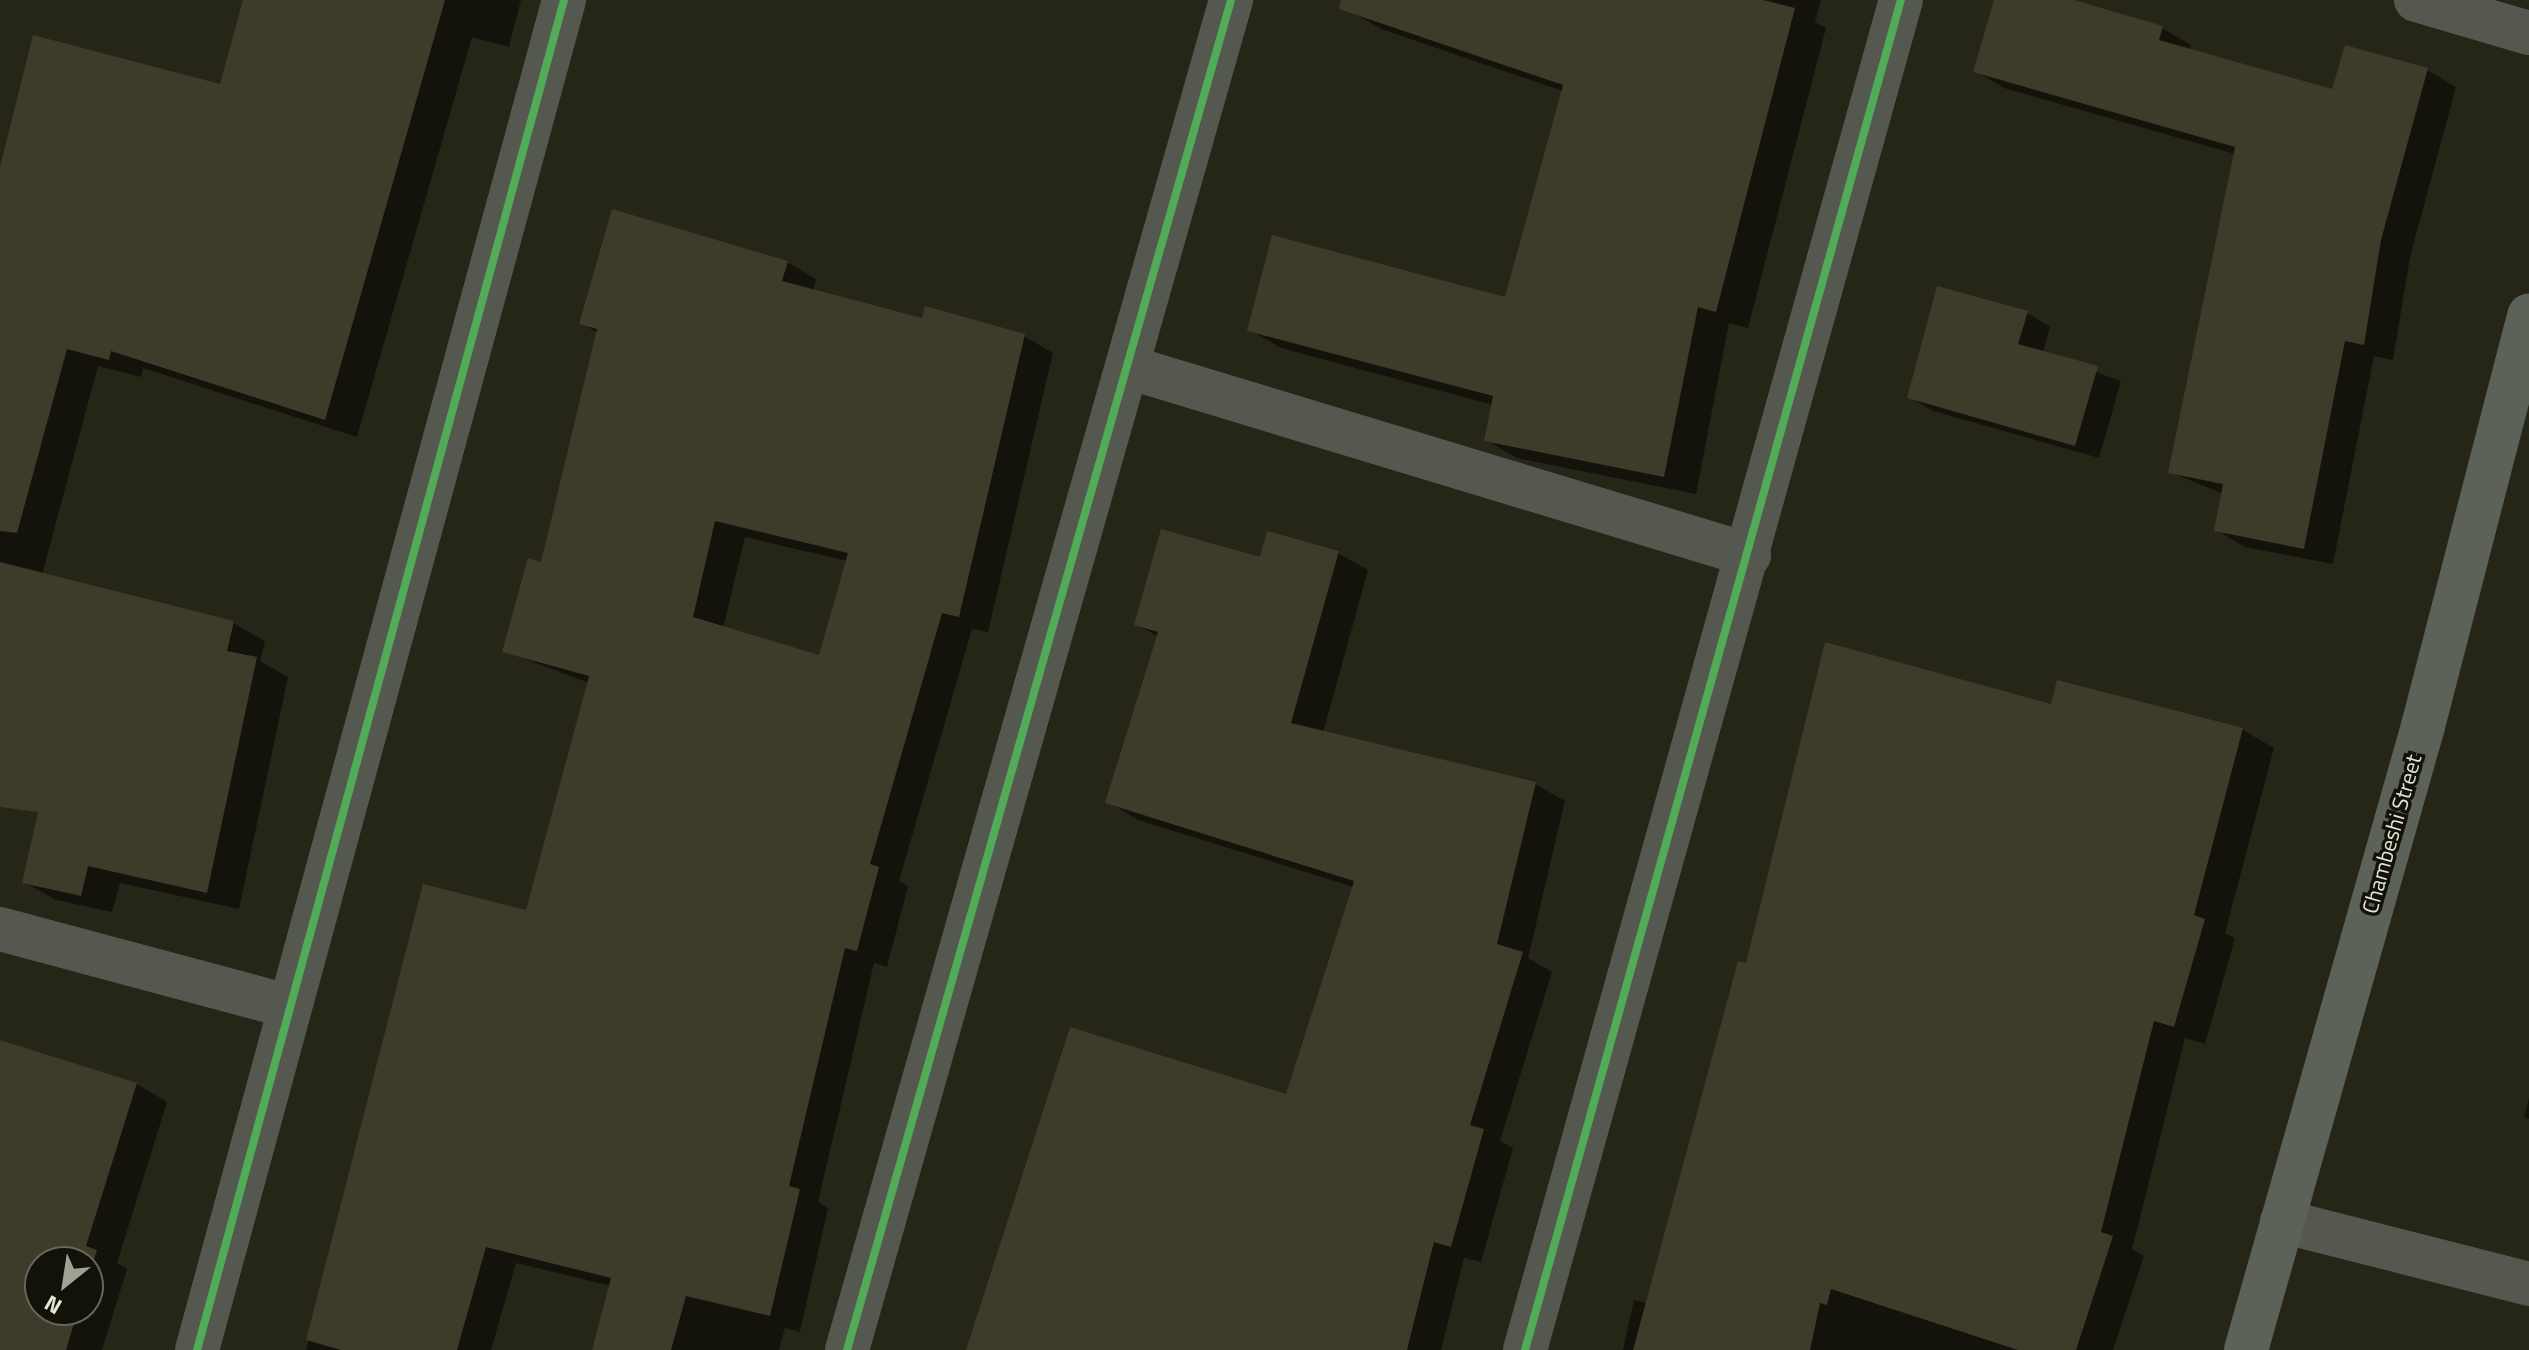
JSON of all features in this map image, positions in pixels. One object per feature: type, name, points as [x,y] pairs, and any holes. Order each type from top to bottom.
[{"type":"street","points":[[197,1350],[288,1006],[564,0]]},
{"type":"street","points":[[847,1350],[1231,0]]},
{"type":"street","points":[[1525,1350],[1749,555],[1901,0]]},
{"type":"street","points":[[2416,0],[2529,33]]},
{"type":"street","name":"Chambeshi Street","points":[[2246,1350],[2529,315]]},
{"type":"street","points":[[1128,367],[1749,555]]},
{"type":"street","points":[[0,929],[288,1006]]},
{"type":"street","points":[[2282,1221],[2529,1284]]},
{"type":"building","points":[[243,0],[445,0],[325,420],[111,351],[109,360],[67,349],[17,533],[0,531],[0,167],[33,35],[220,84]]},
{"type":"building","points":[[1341,0],[1763,0],[1795,8],[1716,312],[1698,307],[1664,477],[1484,441],[1493,396],[1247,331],[1272,235],[1505,297],[1563,85],[1339,9]]},
{"type":"building","points":[[1994,0],[2074,0],[2163,26],[2159,40],[2332,89],[2345,45],[2428,68],[2381,240],[2364,345],[2345,341],[2304,549],[2214,531],[2223,484],[2168,473],[2235,147],[1973,72]]},
{"type":"building","points":[[612,209],[788,261],[782,281],[922,318],[925,306],[1025,334],[959,617],[942,613],[870,864],[879,867],[857,951],[845,948],[789,1186],[800,1189],[770,1316],[686,1296],[671,1350],[592,1350],[611,1278],[486,1247],[457,1350],[341,1350],[306,1340],[423,884],[526,910],[589,676],[502,652],[528,558],[541,562],[597,329],[579,324]],"holes":[[[715,521],[848,553],[819,655],[693,617]]]},
{"type":"building","points":[[1937,286],[2028,311],[2018,344],[2098,366],[2075,446],[1907,398]]},
{"type":"building","points":[[1161,529],[1260,557],[1267,531],[1339,551],[1291,723],[1536,782],[1497,944],[1523,952],[1470,1125],[1484,1129],[1451,1247],[1434,1242],[1407,1350],[966,1350],[1070,1027],[1286,1094],[1354,881],[1105,803],[1158,632],[1134,625]]},
{"type":"building","points":[[0,562],[234,621],[227,651],[257,657],[207,893],[88,866],[81,896],[22,883],[38,812],[0,807]]},
{"type":"building","points":[[1825,642],[2051,704],[2057,680],[2243,728],[2194,915],[2205,919],[2174,1027],[2154,1021],[2101,1232],[2113,1236],[2076,1350],[2018,1350],[1831,1289],[1827,1305],[1820,1303],[1810,1350],[1633,1350],[1738,961],[1746,963]]},
{"type":"building","points":[[0,1040],[137,1083],[86,1246],[24,1246],[24,1326],[73,1326],[66,1350],[0,1350]]},
{"type":"cycle path","points":[[197,1350],[564,0]]},
{"type":"cycle path","points":[[847,1350],[1231,0]]},
{"type":"cycle path","points":[[1525,1350],[1901,0]]}]
